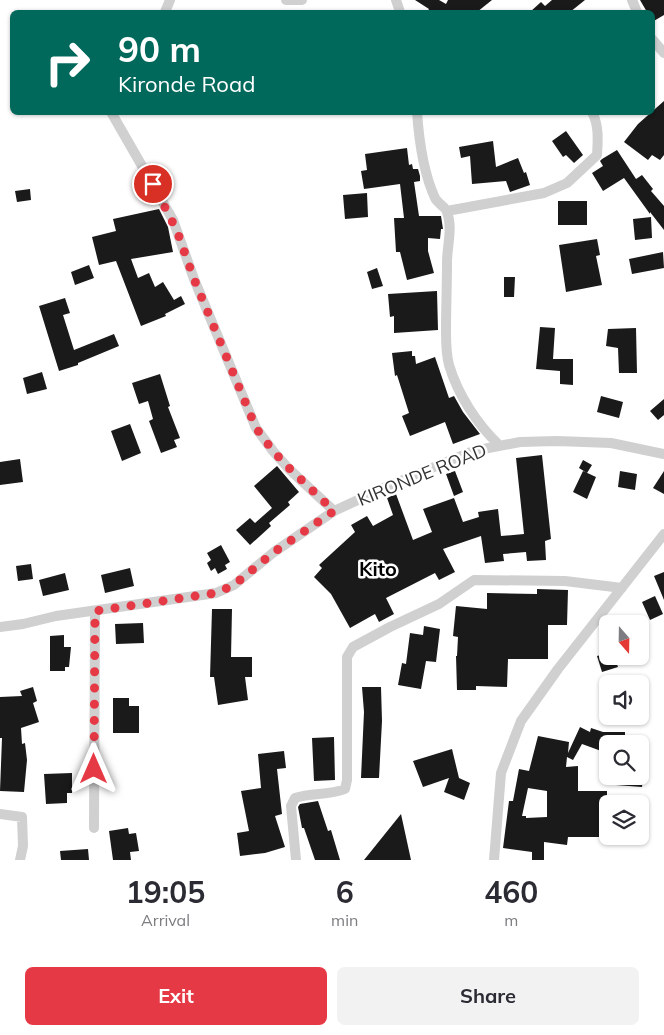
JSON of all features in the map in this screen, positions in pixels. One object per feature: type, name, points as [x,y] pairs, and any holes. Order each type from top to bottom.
[{"type":"street","points":[[286,0],[302,0]]},
{"type":"street","points":[[655,42],[664,53]]},
{"type":"street","points":[[113,115],[173,220],[194,279],[256,428],[273,451],[334,511]]},
{"type":"street","points":[[417,115],[418,137],[425,168],[436,200],[447,211],[450,228],[447,256],[446,320],[448,364],[464,399],[486,432],[500,445]]},
{"type":"street","points":[[447,211],[544,193],[568,182],[598,155],[599,136],[594,115]]},
{"type":"street","name":"KIRONDE ROAD","points":[[0,627],[56,616],[216,593],[234,585],[274,552],[334,511],[473,450],[520,442],[611,443],[664,454]]},
{"type":"street","points":[[494,860],[501,772],[521,721],[558,669],[664,534]]},
{"type":"street","points":[[296,860],[291,806],[295,798],[304,795],[334,794],[345,789],[347,780],[347,658],[353,647],[390,627],[440,604],[474,580],[565,581],[622,588]]},
{"type":"street","points":[[94,828],[95,611]]},
{"type":"street","points":[[0,814],[22,817],[23,839],[20,860]]},
{"type":"building","points":[[415,0],[439,0],[446,4],[448,0],[492,0],[480,10],[429,9]]},
{"type":"building","points":[[552,0],[585,0],[572,10],[532,10],[541,2],[545,6]]},
{"type":"building","points":[[640,0],[664,0],[664,15],[655,20],[655,10],[646,10]]},
{"type":"building","points":[[664,101],[664,155],[660,160],[652,155],[648,160],[624,142],[638,124],[648,115],[655,115],[655,109]]},
{"type":"building","points":[[566,131],[583,155],[574,163],[566,155],[563,157],[552,141]]},
{"type":"building","points":[[493,141],[496,167],[518,158],[524,173],[526,172],[530,185],[510,192],[506,181],[472,184],[470,156],[461,158],[459,147]]},
{"type":"building","points":[[407,148],[409,165],[412,164],[413,169],[418,169],[420,176],[420,181],[414,182],[419,216],[441,216],[443,229],[441,229],[440,239],[428,238],[428,251],[434,273],[407,280],[400,252],[396,252],[394,218],[404,218],[400,184],[364,189],[361,171],[367,170],[365,154]]},
{"type":"building","points":[[617,150],[636,179],[642,175],[653,189],[651,191],[664,206],[664,230],[624,178],[603,191],[592,173],[603,166],[600,161],[602,159]]},
{"type":"building","points":[[30,189],[31,200],[17,202],[15,191]]},
{"type":"building","points":[[367,193],[368,217],[345,219],[343,195]]},
{"type":"building","points":[[558,201],[587,201],[587,225],[558,225]]},
{"type":"building","points":[[159,209],[168,227],[173,252],[131,259],[138,278],[149,273],[155,287],[163,282],[174,300],[181,296],[185,304],[165,314],[166,316],[141,326],[116,261],[99,265],[92,237],[116,231],[113,219]]},
{"type":"building","points":[[651,217],[652,238],[635,240],[633,219]]},
{"type":"building","points":[[597,239],[600,255],[596,256],[602,285],[566,292],[559,245]]},
{"type":"building","points":[[663,252],[664,268],[632,274],[629,259]]},
{"type":"building","points":[[89,265],[94,278],[75,285],[71,272]]},
{"type":"building","points":[[377,268],[383,286],[372,289],[367,272]]},
{"type":"building","points":[[504,277],[515,277],[514,297],[504,297]]},
{"type":"building","points":[[437,291],[438,330],[394,333],[394,316],[390,317],[388,294]]},
{"type":"building","points":[[65,298],[70,313],[63,315],[74,350],[114,334],[119,346],[78,363],[78,365],[59,371],[39,306]]},
{"type":"building","points":[[540,327],[555,328],[553,359],[573,359],[573,385],[560,384],[560,371],[536,369]]},
{"type":"building","points":[[636,328],[637,373],[619,373],[618,348],[606,346],[608,329]]},
{"type":"building","points":[[412,351],[416,364],[435,357],[449,398],[454,396],[463,412],[480,434],[453,444],[445,422],[410,436],[402,416],[409,413],[397,375],[395,376],[392,353]]},
{"type":"building","points":[[42,372],[47,389],[27,394],[23,378]]},
{"type":"building","points":[[160,374],[170,406],[168,407],[180,438],[174,440],[177,447],[161,453],[149,421],[153,419],[148,401],[139,404],[132,383]]},
{"type":"building","points":[[601,396],[623,402],[619,418],[597,412]]},
{"type":"building","points":[[664,399],[664,415],[658,420],[650,411]]},
{"type":"building","points":[[130,424],[141,453],[122,461],[111,431]]},
{"type":"building","points":[[542,455],[551,539],[545,541],[546,560],[527,561],[526,552],[503,554],[504,561],[485,563],[481,536],[443,549],[455,572],[439,580],[435,573],[386,598],[394,614],[379,622],[375,614],[350,628],[331,594],[314,577],[322,568],[319,565],[355,532],[351,525],[367,516],[373,526],[393,515],[387,498],[396,494],[413,540],[432,532],[423,509],[454,498],[463,522],[479,517],[478,512],[498,509],[501,536],[524,534],[516,458]]},
{"type":"building","points":[[20,459],[23,482],[0,485],[0,462]]},
{"type":"building","points":[[583,460],[592,465],[587,473],[579,468]]},
{"type":"building","points":[[277,466],[299,492],[288,502],[290,505],[269,523],[271,526],[250,545],[236,530],[250,518],[255,523],[272,508],[254,486]]},
{"type":"building","points":[[455,471],[463,492],[454,496],[446,474]]},
{"type":"building","points":[[583,471],[596,477],[587,499],[573,492]]},
{"type":"building","points":[[620,471],[637,474],[635,490],[618,487]]},
{"type":"building","points":[[664,471],[664,494],[653,488]]},
{"type":"building","points":[[221,545],[230,562],[225,565],[227,569],[218,574],[215,568],[211,571],[207,563],[211,560],[207,553]]},
{"type":"building","points":[[31,564],[33,579],[18,581],[16,566]]},
{"type":"building","points":[[130,568],[134,586],[105,593],[101,575]]},
{"type":"building","points":[[664,572],[664,600],[654,576]]},
{"type":"building","points":[[65,573],[69,590],[43,596],[39,580]]},
{"type":"building","points":[[537,589],[568,590],[567,625],[548,625],[548,659],[508,659],[507,687],[476,686],[476,690],[457,690],[456,656],[458,637],[453,636],[456,606],[487,609],[487,593],[537,594]]},
{"type":"building","points":[[655,596],[663,614],[650,620],[642,602]]},
{"type":"building","points":[[212,609],[232,609],[231,657],[252,657],[252,677],[245,677],[248,700],[218,705],[214,677],[210,677]]},
{"type":"building","points":[[143,623],[144,643],[116,644],[115,624]]},
{"type":"building","points":[[424,626],[440,629],[436,662],[426,661],[421,689],[398,685],[402,663],[406,664],[410,633],[423,635]]},
{"type":"building","points":[[64,635],[64,647],[71,647],[69,667],[65,667],[65,671],[50,671],[50,636]]},
{"type":"building","points":[[600,665],[617,665],[618,667],[602,672]]},
{"type":"building","points":[[33,687],[37,701],[33,703],[39,722],[21,728],[22,744],[25,743],[27,760],[24,792],[0,791],[2,738],[0,738],[0,697],[22,696],[20,691]]},
{"type":"building","points":[[362,687],[381,687],[382,721],[379,778],[361,778],[364,712]]},
{"type":"building","points":[[113,698],[129,698],[129,706],[139,706],[139,733],[113,733]]},
{"type":"building","points":[[580,727],[590,732],[591,728],[603,732],[625,732],[625,735],[599,735],[599,750],[582,744],[573,760],[567,757],[566,767],[578,766],[578,791],[607,791],[607,795],[599,795],[599,837],[568,837],[567,845],[544,842],[544,860],[532,860],[532,852],[503,848],[509,801],[513,801],[519,769],[529,771],[538,736],[569,742],[568,753]],"holes":[[[528,788],[547,791],[547,817],[526,818],[526,816],[522,816]]]},
{"type":"building","points":[[334,737],[335,780],[314,781],[312,738]]},
{"type":"building","points":[[452,749],[459,778],[470,783],[464,800],[444,792],[449,778],[423,787],[413,761]]},
{"type":"building","points":[[284,751],[286,768],[277,769],[282,814],[275,816],[285,847],[265,853],[240,856],[237,833],[249,831],[241,791],[261,788],[258,754]]},
{"type":"building","points":[[72,773],[72,793],[67,793],[67,803],[46,804],[44,774]]},
{"type":"building","points":[[616,785],[642,785],[642,787]]},
{"type":"building","points":[[318,801],[328,831],[331,830],[340,860],[315,860],[304,828],[302,828],[298,807],[300,804]]},
{"type":"building","points":[[401,814],[411,860],[364,860]]},
{"type":"building","points":[[128,828],[129,834],[136,833],[139,851],[130,852],[131,860],[113,860],[109,831]]},
{"type":"building","points":[[88,849],[89,860],[61,860],[60,851]]},
{"type":"district","name":"Kito","points":[[378,569]]},
{"type":"route","points":[[94,769],[95,611],[216,593],[234,585],[274,552],[334,511],[307,487],[273,451],[256,428],[194,279],[173,220],[153,184]]}]
